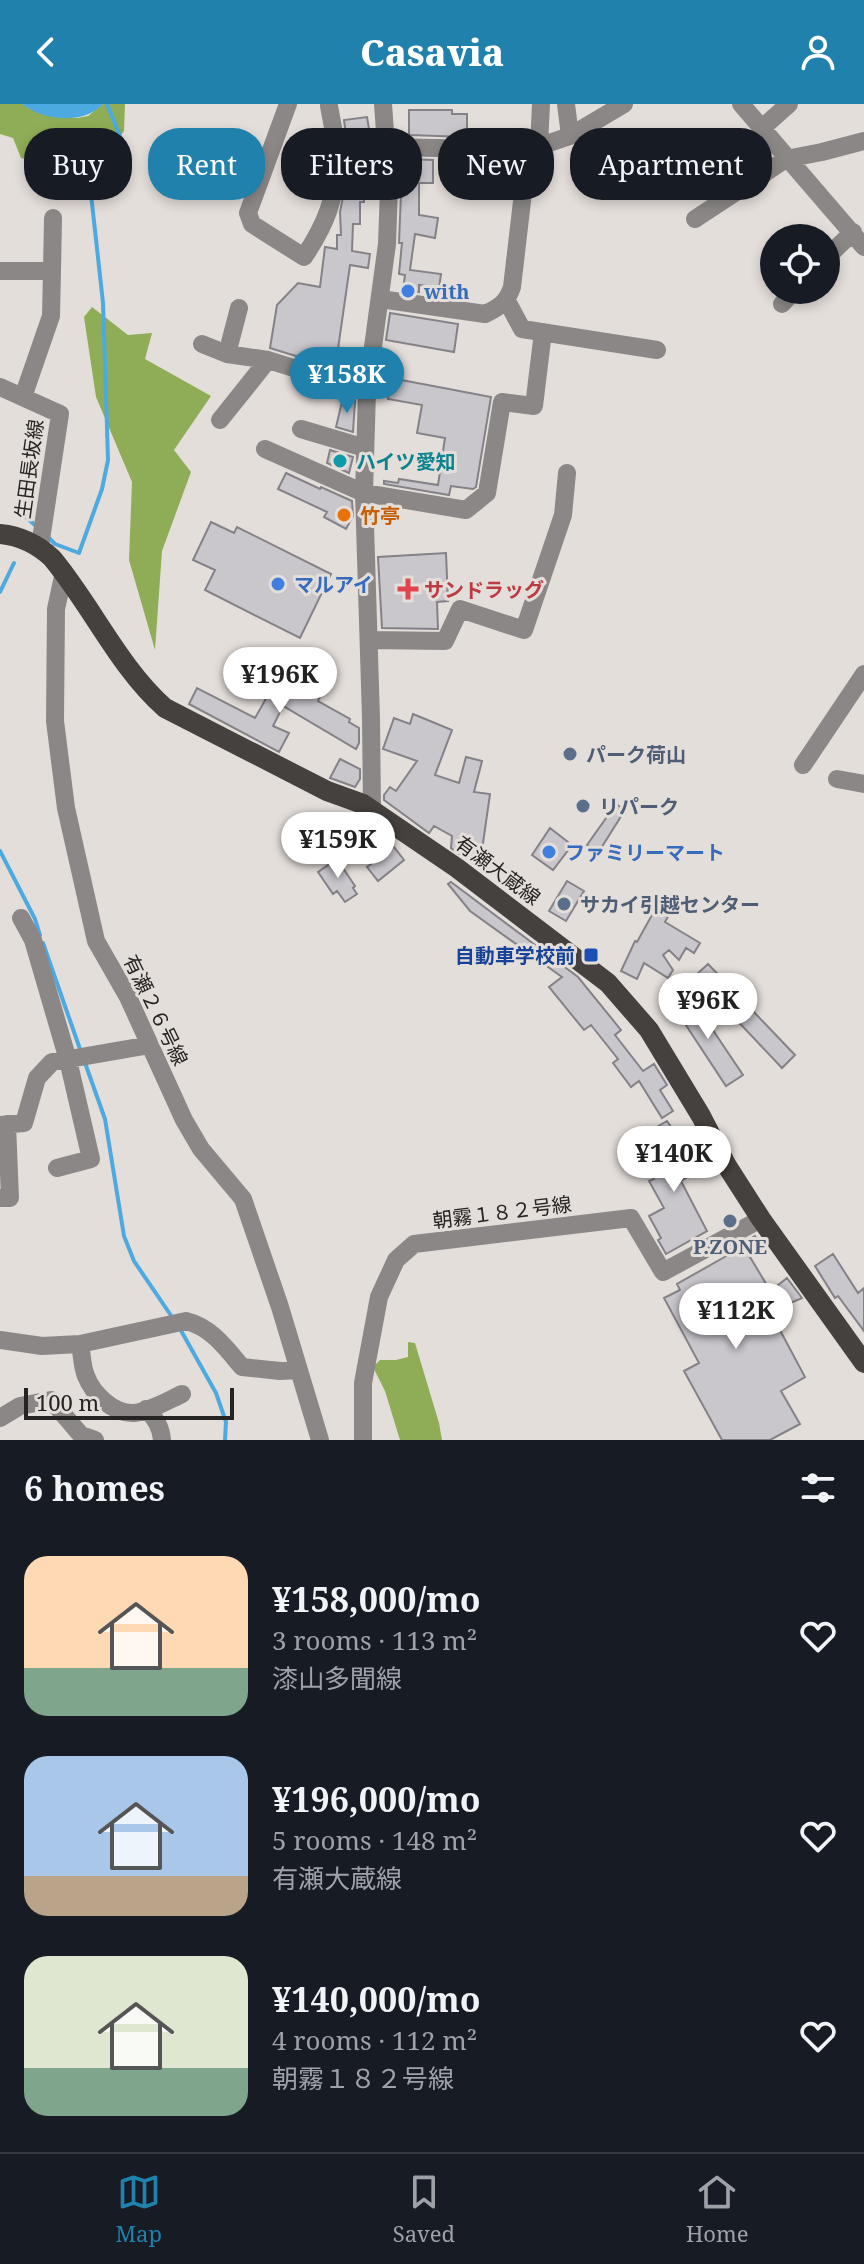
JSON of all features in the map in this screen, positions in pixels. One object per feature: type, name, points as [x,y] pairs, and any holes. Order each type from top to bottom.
[{"type":"main road","name":"有瀬大蔵線","points":[[0,534],[14,535],[40,546],[64,572],[132,673],[165,708],[327,791],[363,804],[457,868],[608,983],[649,1030],[761,1219],[864,1363]]},
{"type":"street","points":[[288,104],[248,213],[252,224],[304,257],[321,230],[331,205],[337,156],[332,105]]},
{"type":"street","points":[[383,104],[386,128]]},
{"type":"street","points":[[537,128],[541,104]]},
{"type":"street","points":[[554,141],[570,136],[566,104]]},
{"type":"street","points":[[584,128],[624,104]]},
{"type":"street","points":[[741,104],[760,128]]},
{"type":"street","points":[[762,128],[789,104]]},
{"type":"street","points":[[695,219],[786,159],[864,141]]},
{"type":"street","points":[[772,142],[858,240],[840,250]]},
{"type":"street","points":[[372,810],[365,448],[367,391],[387,244],[389,200]]},
{"type":"street","points":[[380,299],[485,314],[507,301],[512,287],[525,200]]},
{"type":"street","points":[[23,397],[51,316],[53,218]]},
{"type":"street","points":[[0,271],[52,271]]},
{"type":"street","points":[[507,301],[522,329],[657,350]]},
{"type":"street","points":[[227,354],[239,308]]},
{"type":"street","points":[[265,449],[364,493],[466,510],[487,493],[502,402],[534,406],[543,332]]},
{"type":"street","points":[[202,344],[227,354],[268,360],[367,391]]},
{"type":"street","points":[[220,420],[268,360]]},
{"type":"street","name":"生田長坂線","points":[[0,387],[60,414],[40,546]]},
{"type":"street","points":[[301,429],[365,448]]},
{"type":"street","points":[[369,640],[445,641],[460,609],[524,630],[563,515],[567,473]]},
{"type":"street","name":"有瀬２６号線","points":[[64,572],[56,609],[55,721],[66,808],[96,941],[128,997],[184,1120],[195,1139],[243,1199],[320,1440]]},
{"type":"street","points":[[803,765],[864,674]]},
{"type":"street","points":[[837,779],[864,784]]},
{"type":"street","points":[[21,918],[33,940],[78,1058],[91,1159],[57,1168]]},
{"type":"street","points":[[0,1198],[10,1198],[4,1124],[24,1123],[37,1078],[52,1062],[150,1045]]},
{"type":"street","name":"朝霧１８２号線","points":[[363,1440],[363,1383],[379,1297],[396,1260],[414,1244],[631,1218],[663,1272],[761,1219]]},
{"type":"street","points":[[0,1340],[42,1346],[80,1344],[186,1321],[199,1324],[223,1344],[242,1367],[299,1370]]},
{"type":"street","points":[[80,1344],[86,1376],[101,1400],[120,1411],[134,1413],[182,1394]]},
{"type":"street","points":[[0,1418],[20,1406],[51,1400],[81,1435],[95,1440]]},
{"type":"street","points":[[146,1409],[155,1418],[162,1440]]},
{"type":"green space","points":[[0,104],[22,104],[53,117],[77,118],[88,116],[103,104],[125,104],[124,128],[24,128],[24,159],[13,138],[0,134]]},
{"type":"green space","points":[[92,307],[128,335],[152,333],[145,359],[211,396],[174,450],[191,472],[162,551],[155,650],[129,560],[132,482],[96,397],[84,317]]},
{"type":"green space","points":[[408,1342],[415,1343],[442,1440],[400,1440],[385,1391],[373,1367],[380,1360],[408,1357]]},
{"type":"water","points":[[22,104],[103,104],[85,115],[63,118],[41,114]]},
{"type":"building","points":[[409,110],[452,110],[452,114],[467,114],[467,128],[438,128],[438,136],[422,135],[422,128],[409,128]]},
{"type":"building","points":[[367,117],[369,128],[345,128],[344,120]]},
{"type":"building","points":[[422,160],[433,160],[433,183],[422,183]]},
{"type":"building","points":[[342,200],[364,200],[360,202],[360,224],[353,224],[352,251],[370,254],[368,268],[350,265],[336,363],[270,348],[277,305],[298,283],[320,287],[325,247],[337,249],[337,235],[341,235]]},
{"type":"building","points":[[401,200],[419,200],[419,215],[438,218],[435,238],[415,234],[410,270],[441,274],[439,288],[419,285],[419,292],[403,290],[405,275],[399,274],[402,243],[399,243]]},
{"type":"building","points":[[390,313],[458,324],[454,352],[386,340]]},
{"type":"building","points":[[391,378],[491,397],[476,487],[451,486],[449,495],[384,484],[384,481],[398,483],[399,479],[438,485],[445,438],[417,433],[422,405],[388,399]]},
{"type":"building","points":[[343,398],[355,401],[353,432],[336,427]]},
{"type":"building","points":[[330,450],[353,457],[349,473],[327,463]]},
{"type":"building","points":[[286,473],[352,501],[353,516],[346,529],[324,517],[327,512],[278,489]]},
{"type":"building","points":[[211,522],[234,533],[237,527],[331,574],[300,638],[205,590],[215,570],[193,560]]},
{"type":"building","points":[[446,553],[448,601],[437,602],[438,629],[382,628],[378,557]]},
{"type":"building","points":[[280,674],[350,719],[349,722],[359,728],[356,749],[283,706],[273,726],[289,733],[279,752],[189,704],[197,688],[255,718]]},
{"type":"building","points":[[413,714],[452,730],[435,775],[459,783],[466,757],[482,761],[474,792],[490,794],[481,857],[459,854],[451,848],[452,836],[434,826],[429,833],[384,800],[390,787],[396,791],[417,761],[383,749],[394,718],[410,724]]},
{"type":"building","points":[[340,759],[360,769],[360,779],[355,787],[330,778]]},
{"type":"building","points":[[616,804],[625,810],[598,853],[587,845]]},
{"type":"building","points":[[550,828],[568,842],[569,849],[553,870],[532,855]]},
{"type":"building","points":[[394,847],[404,860],[378,881],[367,867]]},
{"type":"building","points":[[337,859],[357,894],[345,902],[337,891],[333,894],[318,872]]},
{"type":"building","points":[[567,881],[584,891],[566,921],[549,911]]},
{"type":"building","points":[[451,882],[578,977],[621,1030],[615,1035],[643,1071],[654,1064],[667,1085],[660,1090],[673,1111],[662,1118],[639,1081],[631,1087],[613,1063],[618,1059],[591,1025],[584,1030],[549,987],[562,977],[470,911],[448,884]]},
{"type":"building","points":[[663,895],[676,902],[665,922],[700,943],[694,953],[686,948],[679,960],[669,950],[663,955],[673,970],[668,978],[644,963],[637,979],[621,971]]},
{"type":"building","points":[[708,964],[795,1055],[782,1068],[695,976]]},
{"type":"building","points":[[690,996],[743,1075],[726,1086],[674,1007]]},
{"type":"building","points":[[667,1121],[700,1169],[681,1181],[707,1231],[666,1254],[649,1216],[664,1208],[649,1181],[654,1179],[647,1167],[671,1153],[655,1128]]},
{"type":"building","points":[[755,1236],[760,1244],[747,1252],[768,1287],[736,1307],[750,1333],[774,1319],[805,1377],[781,1391],[800,1424],[770,1440],[722,1440],[684,1371],[699,1363],[664,1298],[680,1290],[677,1284]]},
{"type":"building","points":[[833,1254],[858,1293],[864,1288],[864,1331],[838,1296],[835,1298],[815,1266]]},
{"type":"building","points":[[787,1278],[802,1298],[779,1308],[768,1293]]},
{"type":"waterway","points":[[49,538],[55,544],[79,553],[102,489],[108,460],[103,303],[90,185],[124,146],[107,104]]},
{"type":"waterway","points":[[24,515],[37,527]]},
{"type":"waterway","points":[[0,592],[14,563]]},
{"type":"waterway","points":[[0,851],[40,935]]},
{"type":"waterway","points":[[43,943],[81,1052]]},
{"type":"waterway","points":[[84,1060],[105,1119],[124,1236],[134,1261],[172,1317]]},
{"type":"waterway","points":[[179,1327],[216,1393],[226,1422],[225,1440]]},
{"type":"place","name":"with","points":[[408,291]]},
{"type":"place","name":"ハイツ愛知","points":[[340,461]]},
{"type":"place","name":"竹亭","points":[[344,515]]},
{"type":"place","name":"マルアイ","points":[[278,584]]},
{"type":"place","name":"サンドラッグ","points":[[408,589]]},
{"type":"place","name":"パーク荷山","points":[[570,754]]},
{"type":"place","name":"リパーク","points":[[583,806]]},
{"type":"place","name":"ファミリーマート","points":[[549,852]]},
{"type":"place","name":"サカイ引越センター","points":[[564,904]]},
{"type":"place","name":"自動車学校前","points":[[591,955]]},
{"type":"place","name":"P.ZONE","points":[[730,1221]]}]
